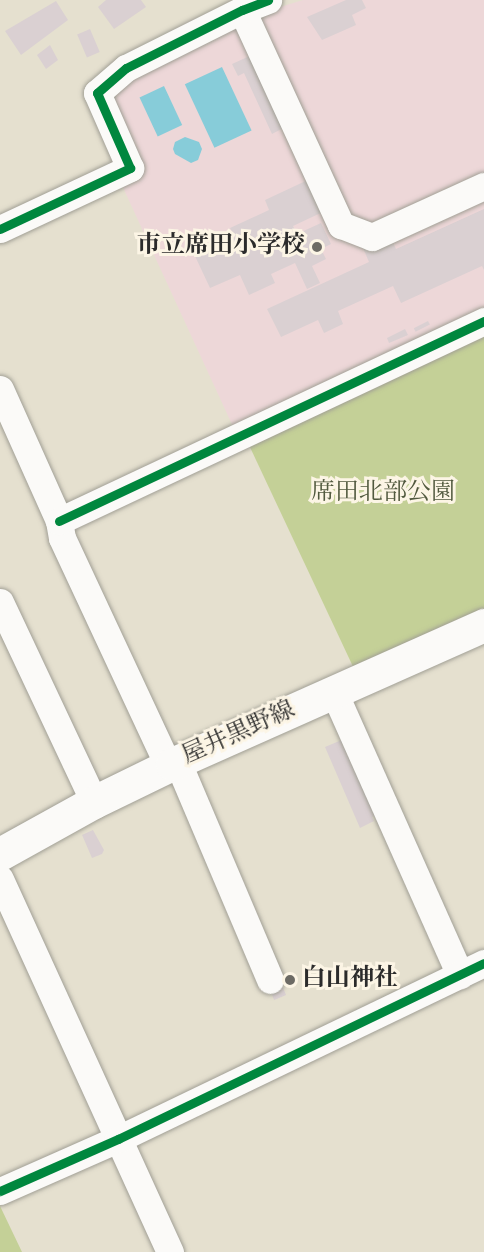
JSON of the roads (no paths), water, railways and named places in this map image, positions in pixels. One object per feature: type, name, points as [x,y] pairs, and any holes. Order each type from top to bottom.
[{"type":"main road","name":"屋井黒野線","points":[[0,854],[94,802],[172,764],[484,626]]},
{"type":"street","points":[[0,229],[130,168],[98,93],[126,68],[242,10],[268,0]]},
{"type":"street","points":[[242,10],[341,225],[372,237],[484,186]]},
{"type":"street","points":[[59,521],[484,321]]},
{"type":"street","points":[[0,389],[7,425],[59,521],[62,538],[164,757],[181,770],[270,980]]},
{"type":"street","points":[[0,602],[94,802]]},
{"type":"street","points":[[334,692],[460,975]]},
{"type":"street","points":[[0,879],[170,1252]]},
{"type":"street","points":[[0,1191],[118,1139],[484,963]]},
{"type":"water","points":[[222,67],[252,130],[214,148],[185,84]]},
{"type":"water","points":[[164,86],[182,125],[158,136],[140,97]]},
{"type":"water","points":[[185,137],[199,142],[202,149],[198,160],[191,163],[175,154],[173,149],[175,142]]},
{"type":"place","name":"市立席田小学校","points":[[317,247]]},
{"type":"place","name":"白山神社","points":[[290,980]]},
{"type":"park label","name":"席田北部公園","points":[[383,494]]}]
